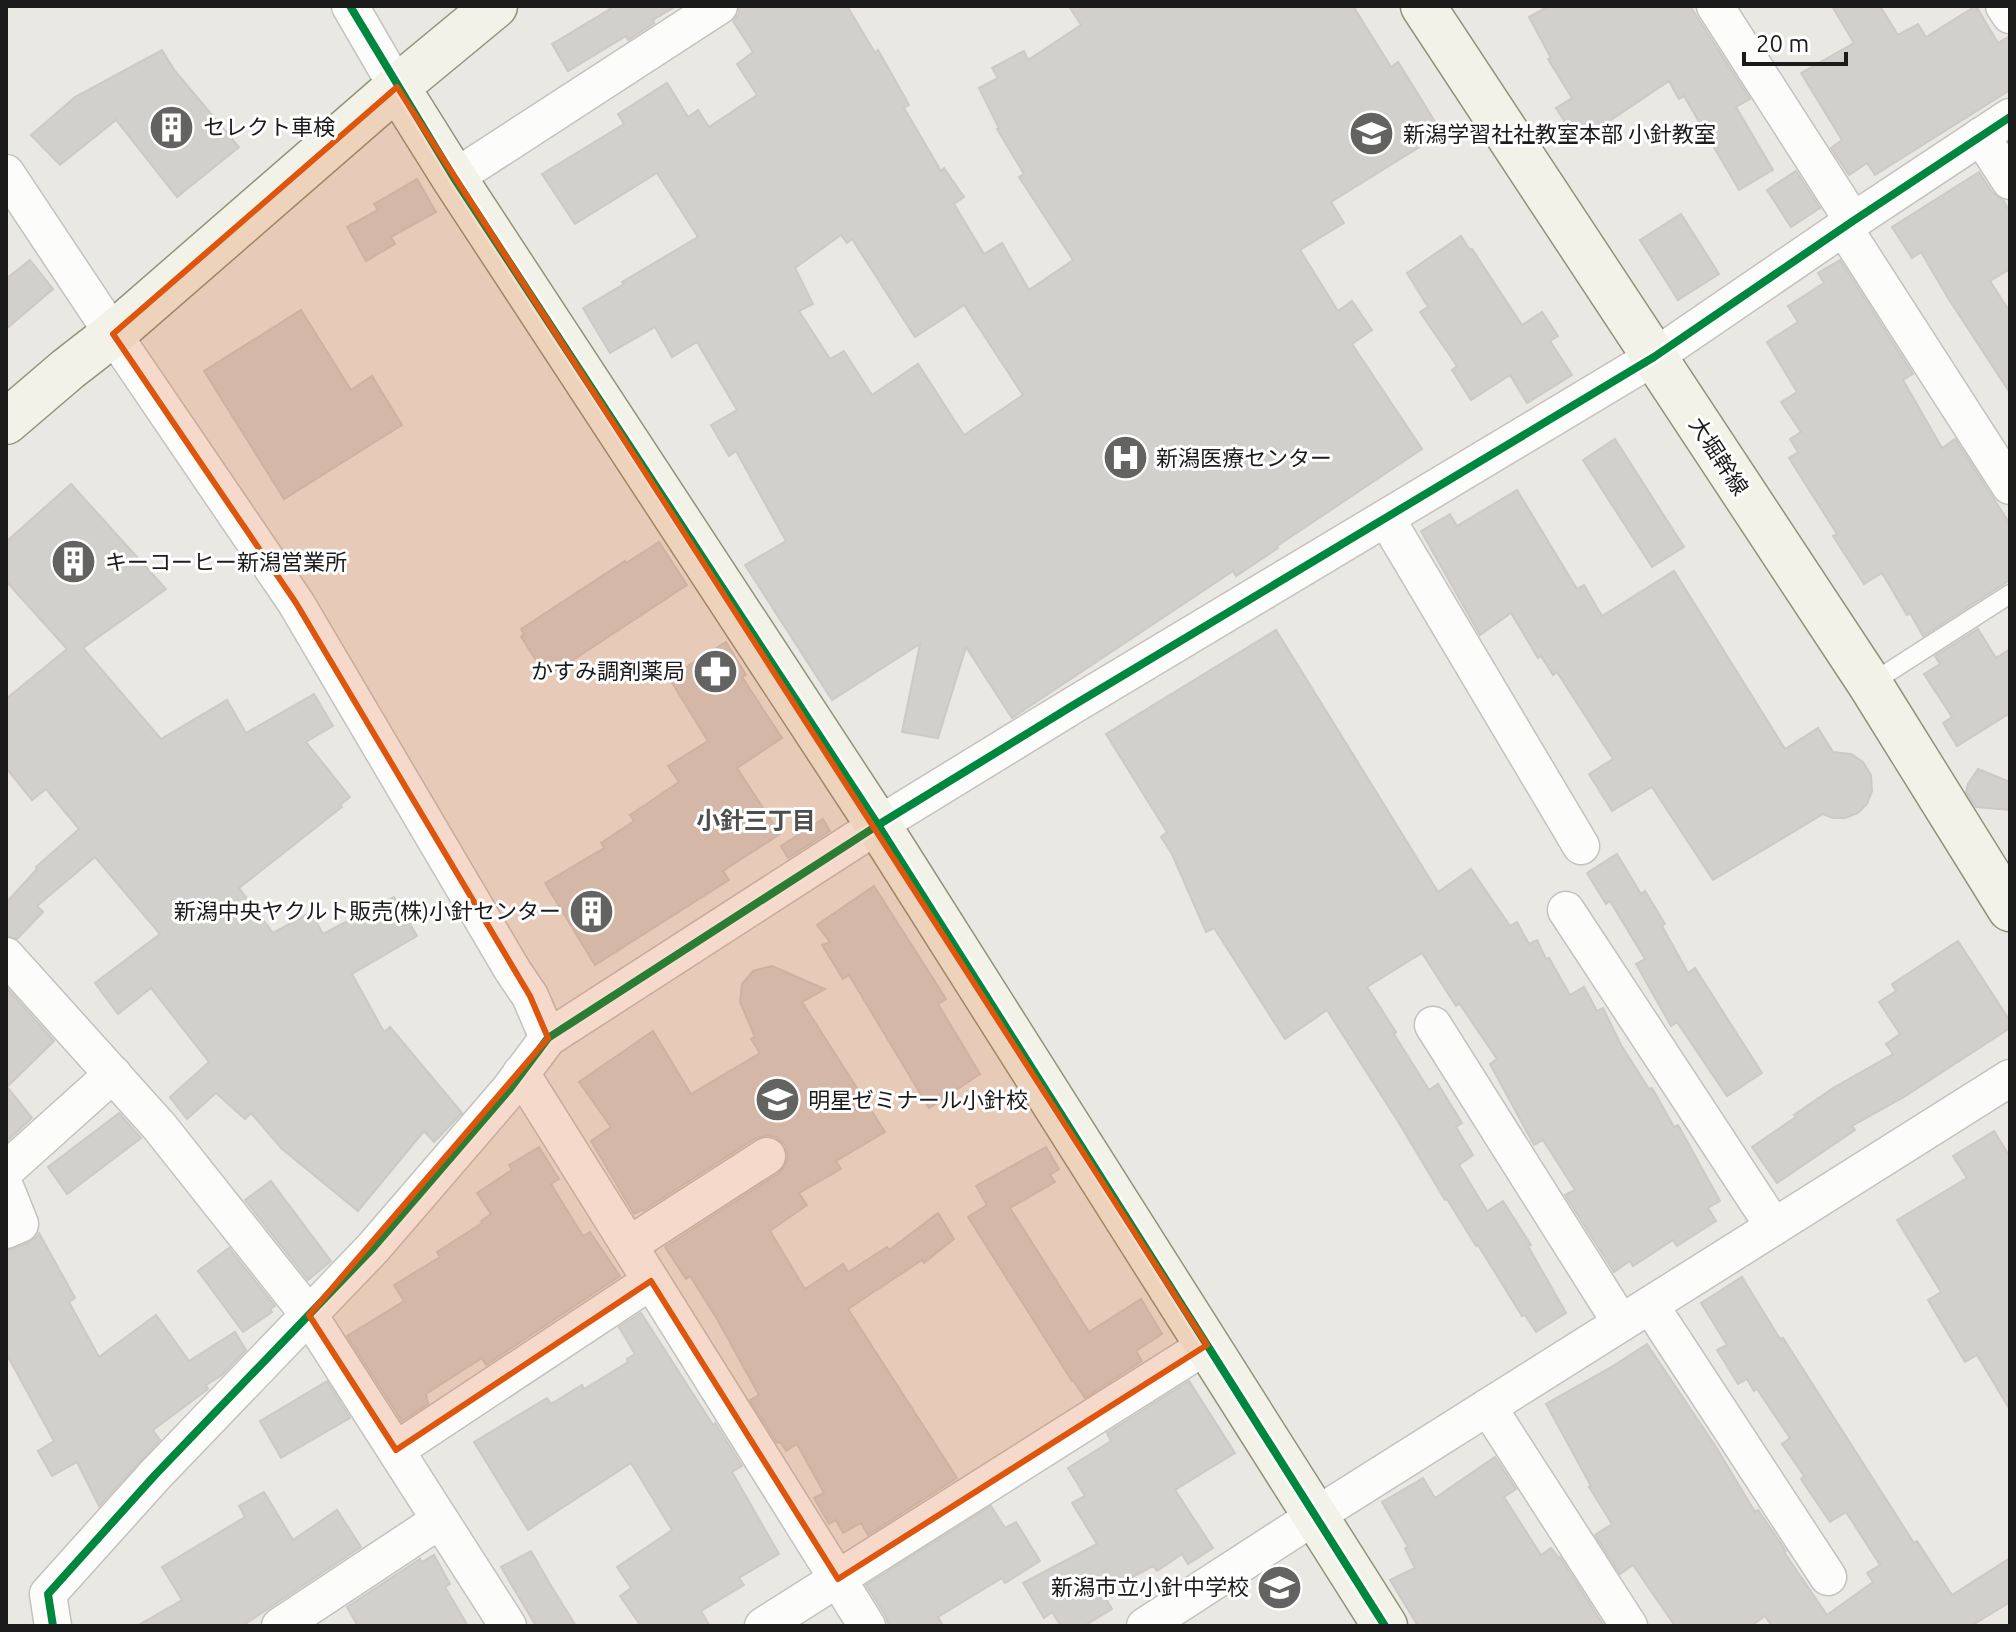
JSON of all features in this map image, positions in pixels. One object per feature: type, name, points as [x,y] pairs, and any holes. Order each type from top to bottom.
[{"type":"street","points":[[350,6],[454,178],[878,825],[1385,1626]]},
{"type":"street","points":[[6,422],[495,6]]},
{"type":"street","points":[[454,178],[719,6]]},
{"type":"street","name":"大堀幹線","points":[[1423,6],[1870,684],[2010,909]]},
{"type":"street","points":[[1715,6],[2010,486]]},
{"type":"street","points":[[2004,6],[2010,15]]},
{"type":"street","points":[[53,1626],[48,1594],[155,1475],[373,1248],[509,1090],[548,1038],[878,825],[1654,357],[1996,126],[2010,181]]},
{"type":"street","points":[[6,173],[296,603],[530,996],[548,1038]]},
{"type":"street","points":[[1386,518],[1581,846]]},
{"type":"street","points":[[1566,910],[1774,1227]]},
{"type":"street","points":[[6,956],[159,1126],[309,1315],[508,1626]]},
{"type":"street","points":[[1433,1025],[1636,1314],[1828,1577]]},
{"type":"street","points":[[521,1073],[867,1626]]},
{"type":"street","points":[[6,1170],[113,1074]]},
{"type":"street","points":[[1145,1626],[2010,1078]]},
{"type":"street","points":[[629,1245],[767,1156]]},
{"type":"street","points":[[6,1189],[20,1224],[6,1230]]},
{"type":"street","points":[[396,1450],[651,1281]]},
{"type":"street","points":[[763,1626],[1207,1345]]},
{"type":"street","points":[[1488,1407],[1629,1626]]},
{"type":"street","points":[[280,1626],[440,1520]]},
{"type":"lane","points":[[1870,684],[2010,594]]},
{"type":"highlighted area","points":[[397,87],[1207,1345],[838,1579],[651,1281],[396,1450],[309,1315],[548,1038],[530,996],[296,603],[113,334]]},
{"type":"building","points":[[609,6],[676,6],[628,40],[626,36],[568,71],[552,44],[610,9]]},
{"type":"building","points":[[740,6],[847,6],[875,53],[878,50],[909,105],[904,108],[941,171],[944,168],[964,197],[954,204],[984,254],[1002,243],[1029,290],[1073,260],[1019,177],[1024,174],[997,129],[979,88],[998,78],[992,68],[1024,51],[1028,60],[1081,25],[1069,6],[1353,6],[1391,67],[1398,62],[1442,133],[1331,202],[1344,223],[1300,250],[1338,311],[1352,301],[1372,330],[1352,344],[1422,449],[1236,576],[1233,571],[1012,718],[966,647],[938,738],[902,732],[920,644],[832,700],[745,565],[786,541],[736,451],[729,456],[711,425],[737,410],[697,342],[672,357],[655,327],[610,353],[583,308],[698,237],[657,173],[575,224],[542,174],[624,124],[618,114],[667,83],[688,117],[698,110],[709,127],[757,95],[737,64],[753,52],[733,21]],"holes":[[[841,235],[847,243],[852,239],[915,337],[964,305],[1023,395],[964,435],[918,364],[872,395],[844,351],[830,359],[799,311],[813,304],[795,268]]]},
{"type":"building","points":[[1549,6],[1690,6],[1750,99],[1736,107],[1773,170],[1739,190],[1684,96],[1679,99],[1669,81],[1578,142],[1556,108],[1572,98],[1548,59],[1551,58],[1529,17]]},
{"type":"building","points":[[1832,6],[1880,6],[1898,35],[1918,24],[1926,37],[1976,6],[1998,43],[2010,36],[2010,90],[1875,175],[1867,163],[1849,175],[1831,148],[1842,140],[1801,73],[1854,43]]},
{"type":"building","name":"セレクト車検","points":[[162,50],[175,71],[239,147],[177,197],[116,120],[60,165],[31,135],[75,97]]},
{"type":"building","points":[[1796,171],[1820,208],[1791,227],[1767,190]]},
{"type":"building","points":[[1979,172],[2010,212],[2010,269],[1990,281],[2010,312],[2010,393],[1921,252],[1912,258],[1892,227]]},
{"type":"building","points":[[417,179],[436,212],[391,237],[395,244],[366,261],[347,227],[378,210],[374,204]]},
{"type":"building","points":[[1681,214],[1719,274],[1678,300],[1640,240]]},
{"type":"building","points":[[1461,236],[1522,325],[1542,312],[1558,336],[1550,341],[1572,375],[1527,403],[1510,375],[1471,400],[1452,370],[1457,366],[1420,312],[1428,307],[1407,273]]},
{"type":"building","points":[[30,260],[53,289],[6,329],[6,279]]},
{"type":"building","points":[[1840,260],[1913,374],[1903,380],[1942,448],[1955,439],[2010,524],[2010,580],[1923,636],[1882,573],[1864,584],[1789,458],[1798,452],[1790,439],[1801,432],[1781,402],[1797,392],[1767,342],[1798,322],[1788,306],[1824,283],[1818,273]]},
{"type":"building","points":[[301,310],[351,390],[372,376],[402,425],[284,499],[204,371]]},
{"type":"building","points":[[1615,439],[1684,547],[1652,567],[1583,460]]},
{"type":"building","points":[[71,484],[166,589],[83,648],[161,739],[227,700],[246,733],[314,694],[333,726],[306,742],[350,797],[340,805],[342,807],[239,888],[273,933],[311,912],[323,934],[394,897],[417,936],[352,974],[384,1032],[390,1027],[462,1113],[434,1142],[424,1131],[358,1211],[282,1149],[251,1113],[245,1119],[216,1093],[187,1119],[170,1097],[209,1062],[151,988],[118,1014],[95,983],[160,934],[95,857],[37,906],[43,912],[17,939],[6,936],[6,903],[36,867],[79,829],[46,789],[32,800],[6,768],[6,699],[67,649],[6,581],[6,542]]},
{"type":"building","points":[[1517,490],[1577,589],[1584,585],[1602,616],[1674,571],[1785,749],[1818,728],[1833,752],[1851,754],[1863,762],[1871,775],[1872,791],[1867,804],[1858,813],[1845,818],[1823,814],[1713,880],[1652,787],[1612,811],[1589,774],[1613,759],[1557,672],[1553,675],[1541,656],[1538,658],[1511,613],[1480,635],[1421,531],[1450,514],[1457,526]]},
{"type":"building","points":[[659,542],[687,585],[547,677],[521,637],[524,634],[521,629]]},
{"type":"building","points":[[1978,629],[1996,658],[2010,649],[2010,713],[1957,746],[1943,723],[1952,717],[1924,674],[1940,664],[1935,656]]},
{"type":"building","points":[[1276,630],[1438,892],[1471,869],[1510,926],[1517,922],[1529,944],[1537,940],[1570,995],[1584,987],[1597,1011],[1603,1008],[1621,1045],[1649,1089],[1652,1088],[1674,1127],[1678,1125],[1720,1201],[1708,1208],[1716,1221],[1677,1246],[1673,1240],[1633,1266],[1630,1261],[1614,1272],[1565,1195],[1575,1190],[1543,1140],[1534,1145],[1490,1064],[1497,1059],[1459,1003],[1456,1006],[1422,953],[1367,987],[1429,1090],[1438,1084],[1462,1123],[1456,1127],[1473,1155],[1459,1165],[1487,1211],[1503,1201],[1531,1245],[1528,1246],[1566,1313],[1536,1332],[1525,1315],[1522,1316],[1478,1245],[1445,1200],[1327,1010],[1285,1039],[1214,928],[1206,932],[1172,854],[1161,837],[1167,832],[1106,734]]},
{"type":"building","points":[[726,642],[746,675],[742,677],[782,738],[737,768],[780,834],[723,871],[729,880],[595,965],[545,883],[604,848],[601,843],[634,821],[630,815],[679,782],[668,766],[708,741],[669,678]]},
{"type":"building","points":[[1978,769],[2010,782],[2010,810],[1976,807],[1966,792]]},
{"type":"building","points":[[823,819],[830,831],[788,858],[781,846]]},
{"type":"building","points":[[1617,854],[1641,894],[1645,891],[1665,924],[1662,926],[1688,973],[1695,968],[1762,1073],[1727,1096],[1677,1022],[1671,1026],[1636,964],[1645,959],[1610,901],[1606,904],[1587,873]]},
{"type":"building","points":[[874,886],[946,999],[938,1004],[980,1074],[929,1108],[849,975],[843,979],[822,945],[830,942],[817,925]]},
{"type":"building","points":[[1958,941],[2010,1021],[2010,1028],[1904,1097],[1852,1126],[1855,1130],[1777,1183],[1752,1147],[1833,1088],[1893,1054],[1886,1044],[1900,1034],[1879,1002],[1896,991],[1892,984]]},
{"type":"building","points":[[772,966],[825,989],[802,1002],[885,1132],[836,1161],[841,1169],[799,1193],[807,1205],[770,1231],[805,1289],[843,1264],[848,1272],[887,1247],[889,1250],[938,1213],[954,1239],[924,1263],[922,1260],[848,1309],[957,1478],[868,1535],[861,1523],[843,1533],[836,1520],[829,1524],[814,1498],[824,1493],[797,1444],[786,1451],[780,1442],[777,1443],[750,1400],[759,1395],[717,1319],[690,1276],[686,1279],[665,1247],[779,1173],[788,1156],[785,1145],[776,1137],[767,1135],[756,1138],[634,1214],[591,1141],[611,1127],[579,1082],[653,1031],[691,1094],[760,1053],[751,1039],[755,1037],[740,1002],[742,984],[753,971]]},
{"type":"building","points":[[6,987],[54,1041],[7,1087],[32,1118],[6,1142]]},
{"type":"building","points":[[119,1113],[141,1138],[67,1194],[48,1167]]},
{"type":"building","points":[[1994,1131],[2010,1157],[2010,1410],[1977,1355],[1965,1362],[1928,1300],[1941,1292],[1897,1220],[1967,1178],[1953,1156]]},
{"type":"building","points":[[539,1147],[559,1179],[551,1184],[583,1236],[590,1232],[620,1276],[486,1365],[482,1358],[426,1394],[428,1404],[402,1421],[347,1336],[404,1301],[394,1285],[440,1257],[437,1252],[482,1223],[491,1214],[477,1193],[512,1170],[509,1165]]},
{"type":"building","points":[[1046,1147],[1059,1169],[1050,1175],[1055,1182],[1010,1208],[1089,1332],[1141,1299],[1162,1334],[1136,1351],[1142,1361],[1085,1398],[968,1217],[987,1205],[976,1186]]},
{"type":"building","points":[[271,1181],[331,1261],[308,1280],[245,1200]]},
{"type":"building","points":[[39,1233],[75,1298],[69,1302],[99,1357],[156,1315],[189,1361],[235,1332],[246,1350],[222,1375],[206,1385],[208,1389],[153,1430],[160,1440],[99,1506],[77,1462],[52,1476],[38,1451],[54,1441],[6,1353],[6,1251],[28,1243]]},
{"type":"building","points":[[229,1248],[275,1306],[270,1309],[272,1312],[243,1332],[198,1271]]},
{"type":"building","points":[[1742,1277],[1914,1543],[1917,1541],[1952,1595],[2010,1558],[2010,1602],[1971,1626],[1772,1626],[1765,1616],[1751,1626],[1675,1626],[1633,1565],[1620,1574],[1595,1535],[1612,1524],[1546,1404],[1647,1344],[1755,1512],[1758,1510],[1827,1615],[1873,1582],[1867,1573],[1880,1565],[1846,1512],[1830,1522],[1782,1444],[1790,1438],[1757,1389],[1754,1391],[1747,1379],[1738,1384],[1717,1350],[1727,1345],[1701,1303]]},
{"type":"building","points":[[641,1313],[742,1466],[732,1472],[779,1554],[739,1578],[744,1585],[701,1611],[710,1626],[641,1626],[620,1596],[631,1588],[617,1567],[672,1530],[631,1463],[528,1530],[474,1442],[547,1398],[551,1404],[582,1385],[584,1389],[628,1362],[627,1359],[635,1354],[619,1327]]},
{"type":"building","points":[[327,1381],[350,1418],[281,1458],[260,1421]]},
{"type":"building","points":[[1189,1381],[1235,1453],[1175,1490],[1213,1548],[1188,1564],[1182,1554],[1157,1571],[1153,1566],[1102,1593],[1112,1609],[1084,1626],[1061,1626],[1052,1612],[1044,1618],[1023,1583],[1097,1544],[1072,1503],[1085,1496],[1068,1468],[1111,1441],[1107,1433]]},
{"type":"building","points":[[1495,1457],[1516,1489],[1504,1497],[1541,1555],[1551,1548],[1560,1557],[1604,1626],[1418,1626],[1390,1580],[1415,1568],[1405,1548],[1408,1547],[1382,1502],[1423,1478],[1435,1498]]},
{"type":"building","points":[[264,1492],[293,1540],[337,1510],[361,1547],[242,1626],[137,1626],[182,1600],[162,1567],[245,1517],[239,1506]]},
{"type":"building","points":[[991,1506],[1005,1528],[1016,1522],[1040,1561],[1005,1583],[1002,1578],[938,1617],[943,1626],[889,1626],[866,1585]]},
{"type":"building","points":[[531,1551],[576,1626],[536,1626],[501,1567]]},
{"type":"building","points":[[434,1555],[450,1584],[445,1587],[468,1626],[358,1626],[347,1607],[420,1559],[422,1562]]},
{"type":"cycle path","points":[[350,6],[454,178],[878,825],[1385,1626]]},
{"type":"cycle path","points":[[53,1626],[48,1594],[155,1475],[373,1248],[509,1090],[548,1038],[878,825],[1654,357],[2010,117]]},
{"type":"place","name":"セレクト車検","points":[[172,127]]},
{"type":"place","name":"新潟学習社社教室本部 小針教室","points":[[1372,134]]},
{"type":"place","name":"新潟医療センター","points":[[1125,458]]},
{"type":"place","name":"キーコーヒー新潟営業所","points":[[74,562]]},
{"type":"place","name":"かすみ調剤薬局","points":[[716,671]]},
{"type":"place","name":"新潟中央ヤクルト販売(株)小針センター","points":[[592,911]]},
{"type":"place","name":"明星ゼミナール小針校","points":[[777,1100]]},
{"type":"place","name":"新潟市立小針中学校","points":[[1280,1587]]},
{"type":"district","name":"小針三丁目","points":[[756,821]]}]
